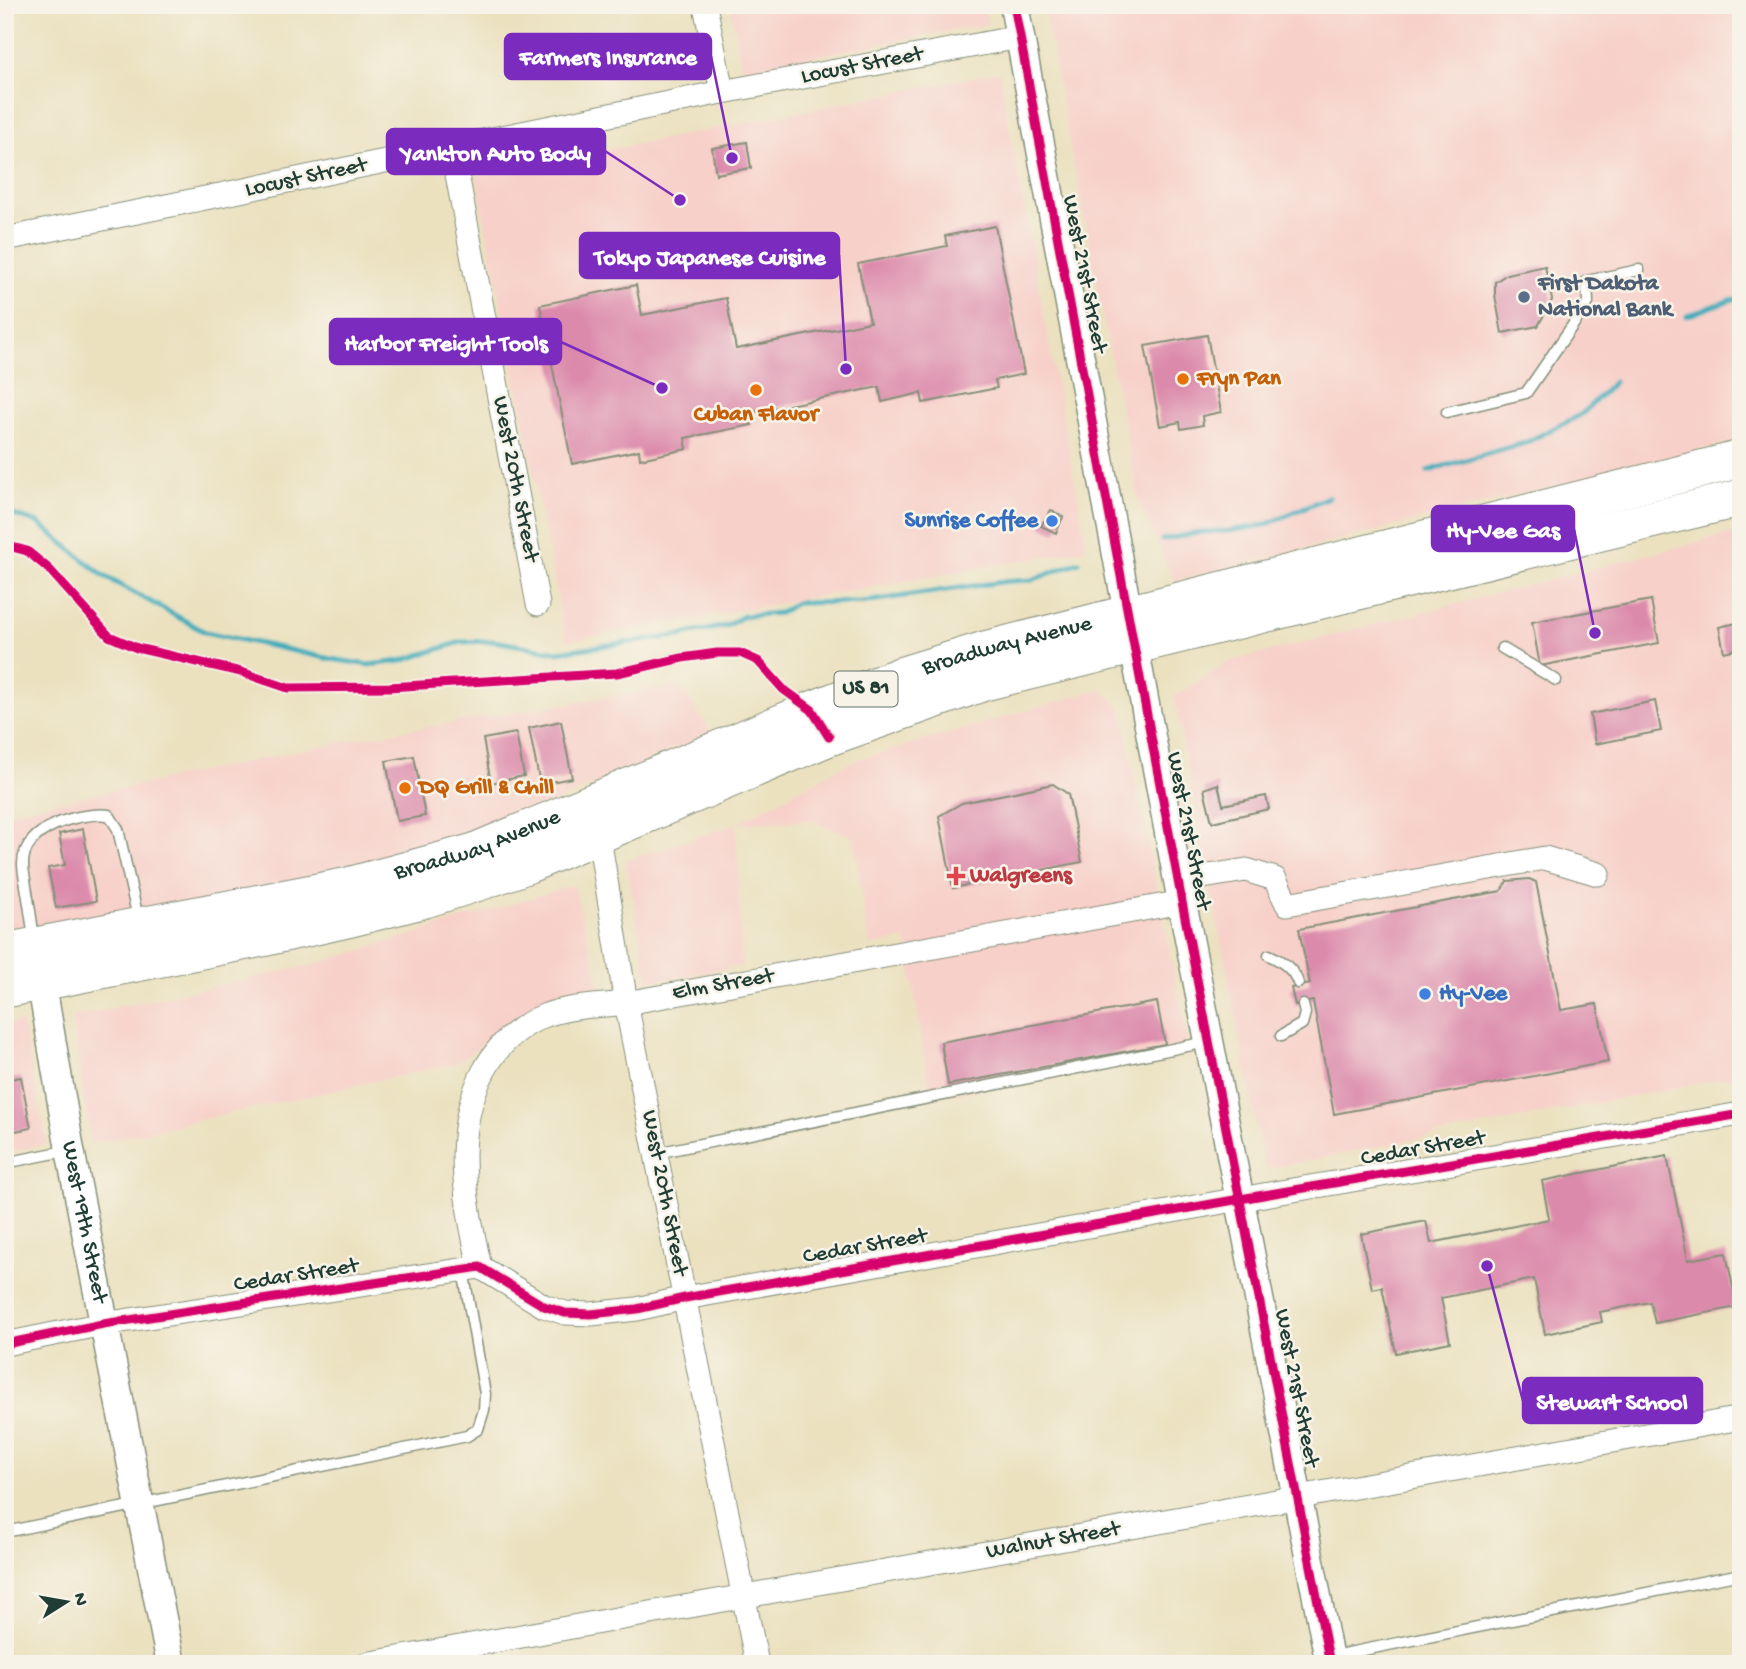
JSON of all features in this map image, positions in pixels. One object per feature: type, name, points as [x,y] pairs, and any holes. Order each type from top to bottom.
[{"type":"highway","name":"Broadway Avenue","points":[[1130,629],[1741,459]]},
{"type":"highway","name":"Broadway Avenue","points":[[5,989],[43,982],[143,944],[307,895],[596,819],[812,710],[900,676],[985,650],[1130,629],[1741,498]]},
{"type":"highway","name":"Broadway Avenue","points":[[20,949],[143,944]]},
{"type":"street","points":[[705,5],[722,92]]},
{"type":"street","name":"West 21st Street","points":[[1014,5],[1180,892],[1330,1660]]},
{"type":"street","name":"Locust Street","points":[[5,239],[722,92],[1020,37]]},
{"type":"street","name":"West 20th Street","points":[[452,148],[538,604]]},
{"type":"street","name":"West 20th Street","points":[[596,819],[626,1003],[757,1664]]},
{"type":"street","name":"Elm Street","points":[[472,1268],[464,1154],[470,1111],[478,1082],[501,1045],[517,1031],[547,1015],[626,1003],[1222,884],[1255,882],[1281,891],[1287,904],[1545,858],[1598,874]]},
{"type":"street","name":"West 19th Street","points":[[20,949],[43,982],[70,1150],[171,1664]]},
{"type":"street","name":"Cedar Street","points":[[5,1344],[103,1324],[472,1268],[544,1306],[565,1312],[591,1314],[637,1309],[685,1298],[1240,1199],[1741,1114]]},
{"type":"street","name":"Walnut Street","points":[[365,1664],[1741,1418]]},
{"type":"lane","points":[[1447,412],[1527,393],[1588,303],[1587,281],[1639,270]]},
{"type":"lane","points":[[1502,648],[1556,680]]},
{"type":"lane","points":[[20,949],[23,862],[28,846],[60,821],[102,814],[109,814],[118,829],[143,944]]},
{"type":"lane","points":[[1269,955],[1280,960],[1293,972],[1298,983]]},
{"type":"lane","points":[[1281,1036],[1302,1024],[1305,1013],[1303,1005]]},
{"type":"lane","points":[[656,1153],[1210,1042]]},
{"type":"lane","points":[[5,1163],[70,1150]]},
{"type":"lane","points":[[5,1532],[467,1436],[478,1429],[484,1410],[485,1394],[472,1268]]},
{"type":"lane","points":[[1294,1664],[1330,1660],[1741,1574]]},
{"type":"shaded area","points":[[730,5],[984,5],[988,24],[742,70]]},
{"type":"shaded area","points":[[1043,5],[1741,5],[1741,440],[1175,581],[1139,503]]},
{"type":"shaded area","points":[[999,72],[1087,549],[566,641],[476,176]]},
{"type":"shaded area","points":[[1741,531],[1741,1075],[1265,1169],[1174,696],[1231,661]]},
{"type":"shaded area","points":[[680,685],[711,733],[488,833],[338,875],[5,941],[5,813],[366,737]]},
{"type":"shaded area","points":[[1101,689],[1121,708],[1189,1049],[931,1098],[906,939],[869,945],[854,837],[809,820],[736,824],[850,762]]},
{"type":"shaded area","points":[[736,824],[742,966],[648,982],[626,860]]},
{"type":"shaded area","points":[[574,885],[601,991],[523,1014],[457,1063],[91,1144],[72,1017],[313,965]]},
{"type":"shaded area","points":[[22,1021],[47,1144],[5,1152],[5,1025]]},
{"type":"building","points":[[747,142],[751,168],[716,174],[712,148]]},
{"type":"building","points":[[995,226],[1024,374],[995,380],[997,388],[923,403],[921,393],[882,402],[879,387],[749,413],[752,425],[685,438],[687,449],[640,459],[639,450],[572,464],[540,305],[636,285],[642,315],[726,298],[736,349],[870,322],[858,264],[947,246],[945,236]]},
{"type":"building","name":"First Dakota National Bank","points":[[1545,266],[1552,300],[1538,326],[1502,333],[1495,282],[1507,274]]},
{"type":"building","name":"Fryn Pan","points":[[1207,335],[1221,412],[1202,416],[1203,425],[1181,429],[1180,422],[1160,426],[1145,346]]},
{"type":"building","name":"Sunrise Coffee","points":[[1051,510],[1063,517],[1056,533],[1041,526]]},
{"type":"building","points":[[1651,600],[1659,643],[1540,666],[1532,622]]},
{"type":"building","points":[[1741,622],[1741,648],[1724,652],[1719,627]]},
{"type":"building","points":[[1655,701],[1661,731],[1595,744],[1590,714]]},
{"type":"building","points":[[561,721],[572,778],[540,784],[529,728]]},
{"type":"building","points":[[516,733],[524,776],[491,783],[483,739]]},
{"type":"building","name":"DQ Grill & Chill","points":[[414,756],[425,816],[397,821],[386,761]]},
{"type":"building","name":"Walgreens","points":[[1053,784],[1068,794],[1082,862],[953,888],[939,816],[962,803]]},
{"type":"building","points":[[1218,784],[1223,805],[1266,796],[1269,809],[1212,822],[1204,789]]},
{"type":"building","points":[[83,829],[96,901],[56,908],[48,868],[65,865],[59,834]]},
{"type":"building","name":"Hy-Vee","points":[[1529,879],[1536,882],[1561,1010],[1597,1004],[1608,1062],[1334,1114],[1313,1001],[1295,1005],[1291,988],[1310,984],[1299,929],[1501,891],[1507,881]]},
{"type":"building","points":[[1157,1002],[1165,1044],[948,1085],[941,1042]]},
{"type":"building","points":[[21,1077],[31,1128],[5,1133],[5,1080]]},
{"type":"building","points":[[1667,1156],[1688,1260],[1726,1253],[1737,1307],[1655,1323],[1650,1302],[1600,1312],[1602,1322],[1545,1334],[1534,1279],[1441,1298],[1450,1342],[1396,1353],[1382,1287],[1372,1289],[1361,1234],[1426,1221],[1431,1243],[1549,1219],[1542,1181]]},
{"type":"waterway","points":[[1687,316],[1741,298]]},
{"type":"waterway","points":[[1428,471],[1525,443],[1582,414],[1614,382]]},
{"type":"waterway","points":[[1162,540],[1202,532],[1265,525],[1328,497]]},
{"type":"waterway","points":[[5,512],[38,523],[104,576],[205,632],[369,665],[401,661],[461,642],[494,641],[557,652],[677,636],[726,626],[744,616],[780,613],[796,603],[864,602],[1008,581],[1032,580],[1079,562]]},
{"type":"cycle path","points":[[1014,5],[1182,902],[1330,1664]]},
{"type":"cycle path","points":[[5,545],[27,551],[49,569],[109,636],[137,648],[241,672],[288,688],[389,687],[617,673],[682,658],[740,653],[758,661],[783,689],[812,710],[829,737]]},
{"type":"cycle path","points":[[5,1344],[103,1324],[480,1267],[544,1306],[565,1313],[591,1314],[637,1309],[685,1298],[1240,1199],[1741,1114]]},
{"type":"place","name":"Farmers Insurance","points":[[732,158]]},
{"type":"place","name":"Yankton Auto Body","points":[[680,200]]},
{"type":"place","name":"First Dakota National Bank","points":[[1524,297]]},
{"type":"place","name":"Tokyo Japanese Cuisine","points":[[846,369]]},
{"type":"place","name":"Fryn Pan","points":[[1183,379]]},
{"type":"place","name":"Harbor Freight Tools","points":[[662,388]]},
{"type":"place","name":"Cuban Flavor","points":[[756,390]]},
{"type":"place","name":"Sunrise Coffee","points":[[1052,521]]},
{"type":"place","name":"Hy-Vee Gas","points":[[1595,633]]},
{"type":"place","name":"DQ Grill & Chill","points":[[405,788]]},
{"type":"place","name":"Walgreens","points":[[956,876]]},
{"type":"place","name":"Hy-Vee","points":[[1425,994]]},
{"type":"place","name":"Stewart School","points":[[1487,1266]]}]
